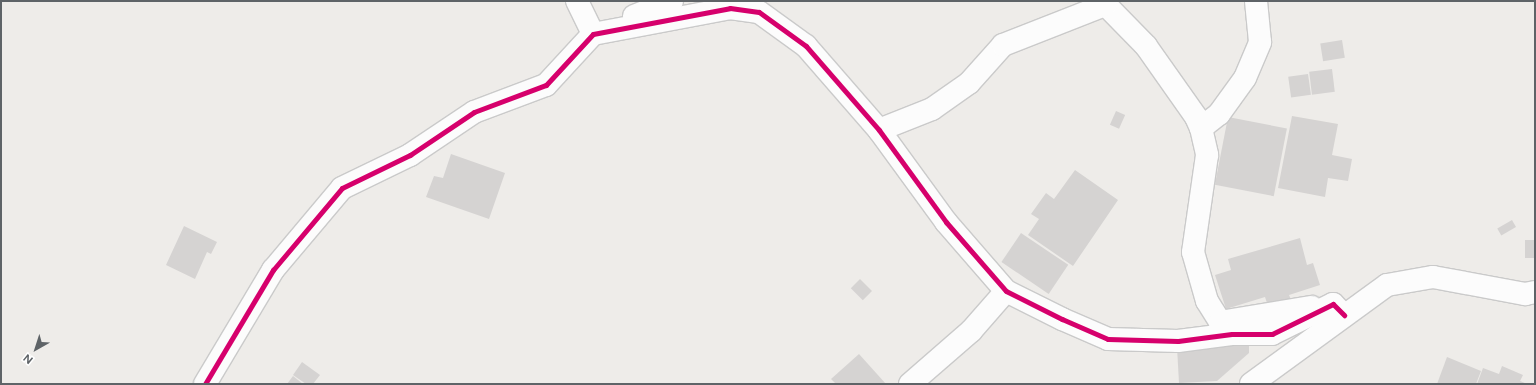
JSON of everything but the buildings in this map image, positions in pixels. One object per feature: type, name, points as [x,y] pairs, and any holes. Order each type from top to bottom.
[{"type":"street","points":[[577,1],[593,34]]},
{"type":"street","points":[[625,28],[625,20],[672,1]]},
{"type":"street","points":[[1201,128],[1219,114],[1245,78],[1260,42],[1256,1]]},
{"type":"street","points":[[879,130],[932,109],[970,83],[1003,45],[1103,3],[1146,46],[1196,116],[1201,128],[1207,155],[1193,252],[1207,301],[1220,322],[1339,309]]},
{"type":"street","points":[[205,384],[273,270],[342,188],[410,155],[474,112],[546,85],[593,34],[730,8],[759,12],[806,46],[879,130],[946,222],[1006,291],[1062,319],[1108,339],[1178,341],[1232,334],[1272,334],[1339,309],[1387,285],[1433,277],[1525,294],[1535,292]]},
{"type":"street","points":[[910,384],[971,330],[1006,291]]},
{"type":"street","points":[[1251,384],[1339,309]]},
{"type":"cycle path","points":[[205,384],[273,270],[342,188],[410,155],[474,112],[546,85],[593,34],[730,8],[759,12],[806,46],[879,130],[946,222],[1006,291],[1062,319],[1108,339],[1178,341],[1232,334],[1272,334],[1333,304],[1344,315]]}]
